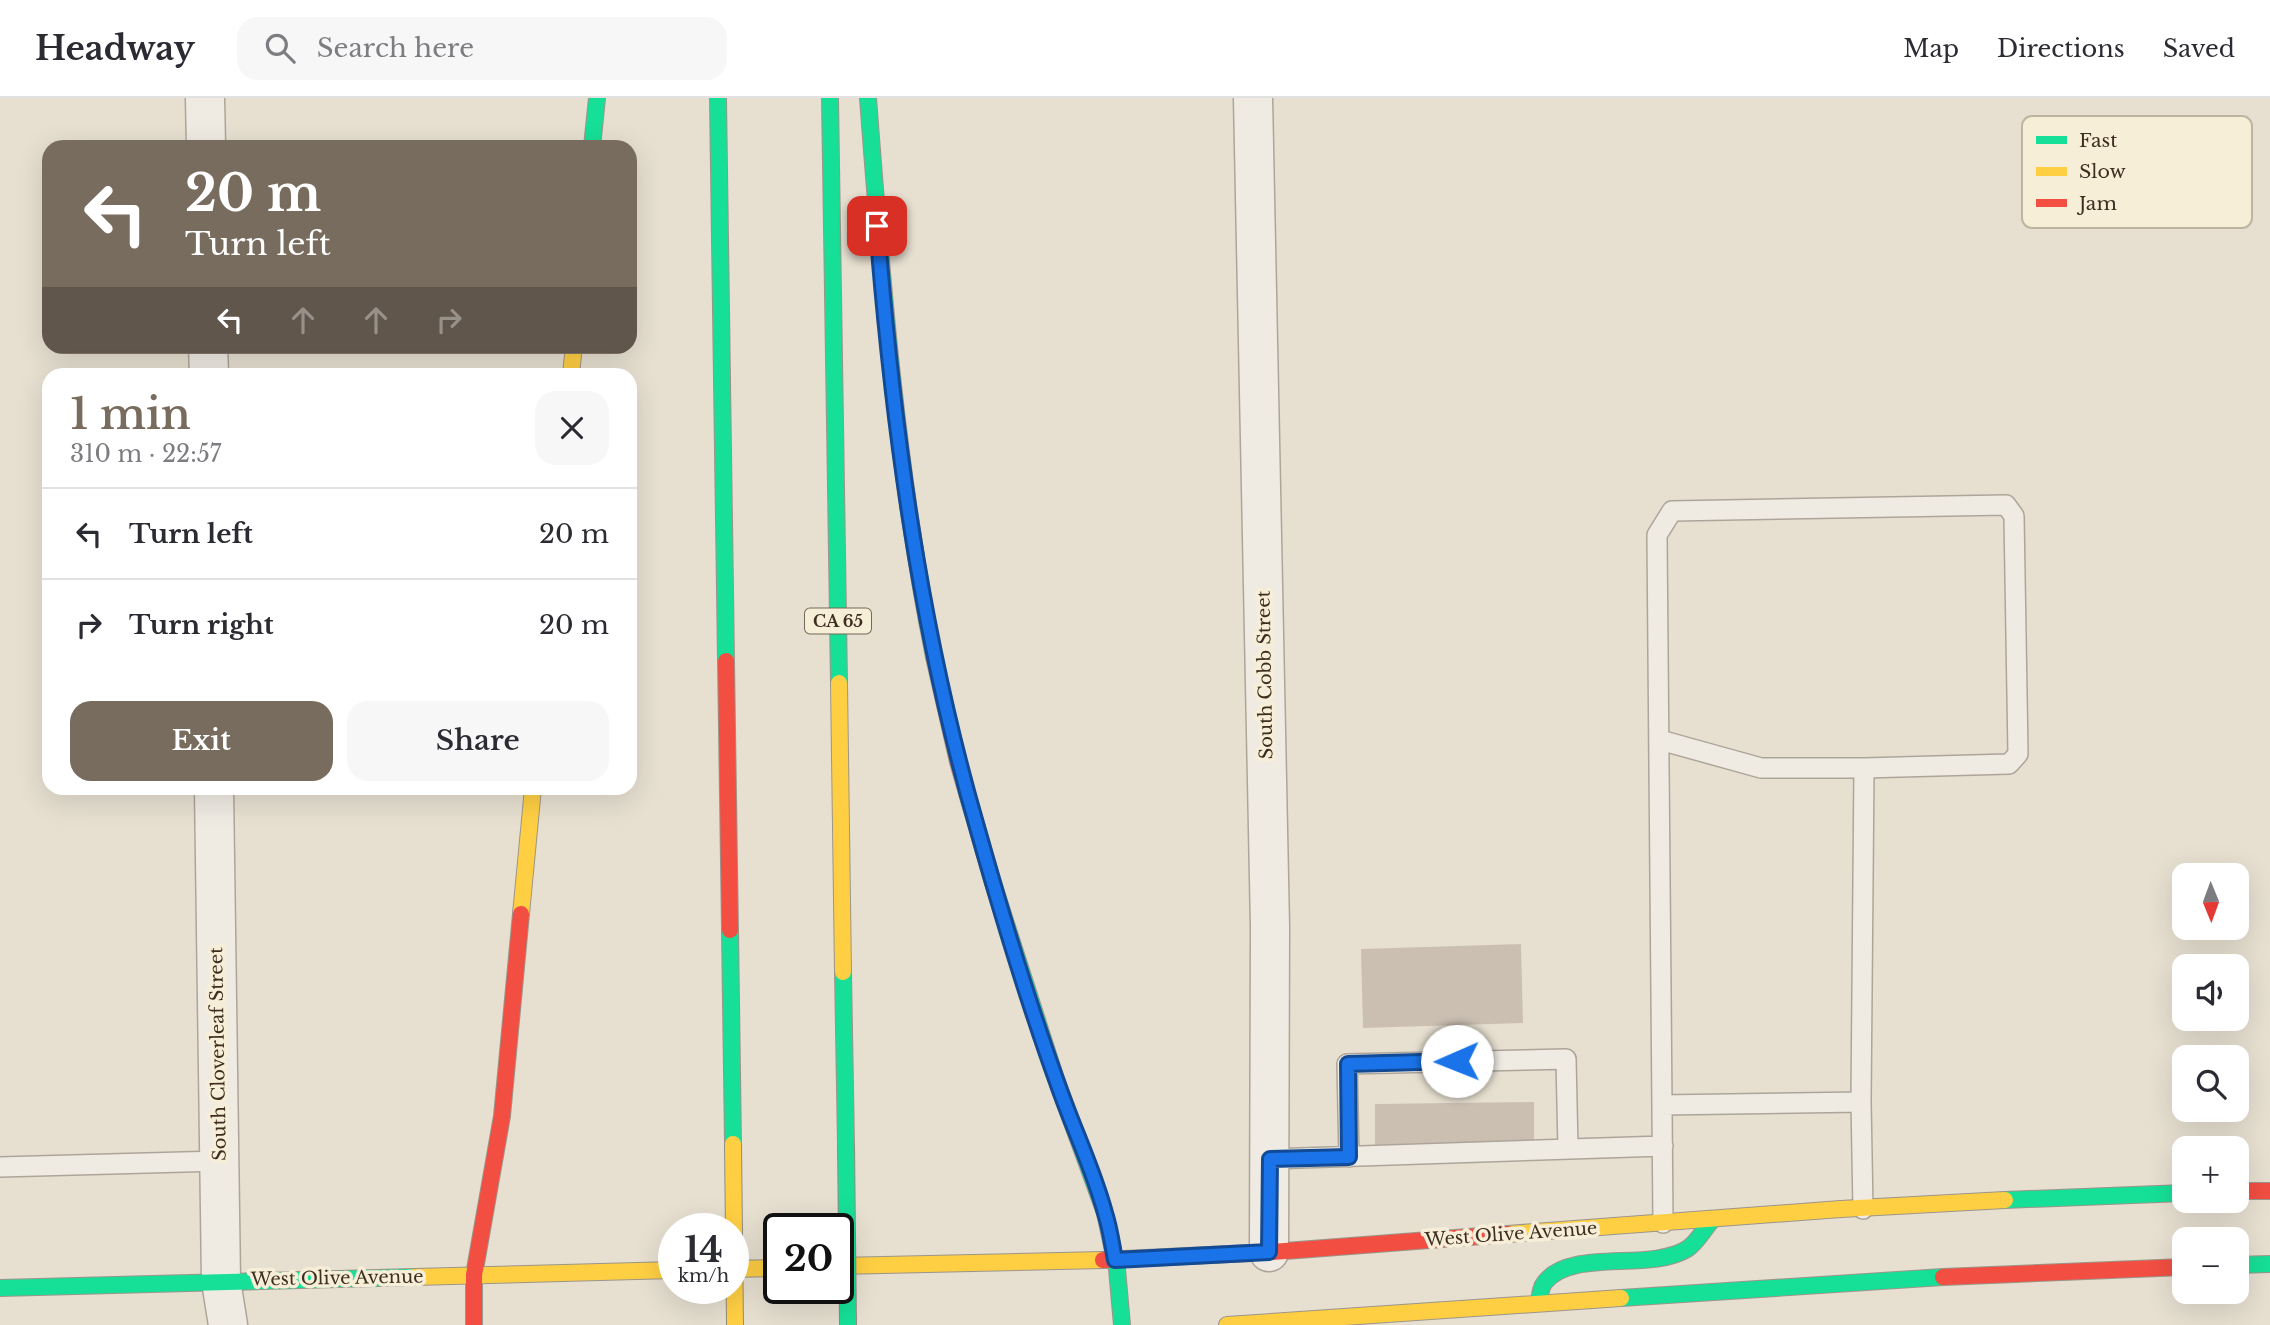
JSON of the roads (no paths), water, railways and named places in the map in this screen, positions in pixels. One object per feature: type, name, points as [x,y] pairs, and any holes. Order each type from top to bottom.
[{"type":"main road","points":[[593,140],[597,98]]},
{"type":"main road","points":[[718,98],[735,1325]]},
{"type":"main road","name":"CA 65","points":[[830,98],[848,1325]]},
{"type":"main road","points":[[868,98],[895,421],[914,551],[943,693],[964,783],[1003,913],[1056,1080],[1105,1212],[1115,1260],[1122,1325]]},
{"type":"main road","points":[[474,1325],[474,1275],[502,1116],[532,795]]},
{"type":"main road","points":[[2249,1191],[2270,1191]]},
{"type":"main road","name":"West Olive Avenue","points":[[854,1266],[1115,1260],[1269,1252],[1863,1209],[2172,1193]]},
{"type":"main road","points":[[1539,1303],[1543,1283],[1551,1275],[1569,1268],[1598,1263],[1669,1256],[1687,1249],[1712,1220]]},
{"type":"main road","points":[[2249,1265],[2270,1264]]},
{"type":"main road","points":[[1227,1325],[1910,1278],[2172,1267]]},
{"type":"main road","name":"West Olive Avenue","points":[[0,1288],[658,1270]]},
{"type":"street","points":[[205,98],[206,140]]},
{"type":"street","name":"South Cobb Street","points":[[1253,98],[1270,928],[1269,1252]]},
{"type":"street","name":"South Cloverleaf Street","points":[[214,795],[221,1281],[227,1322]]},
{"type":"lane","points":[[1660,740],[1761,768],[2009,764],[2018,754],[2014,516],[2006,505],[1672,511],[1657,535],[1663,1223]]},
{"type":"lane","points":[[1863,1209],[1861,1102],[1864,768]]},
{"type":"lane","points":[[1349,1157],[1348,1064],[1566,1059],[1568,1149]]},
{"type":"lane","points":[[1662,1105],[1861,1102]]},
{"type":"lane","points":[[1270,1159],[1663,1146]]},
{"type":"lane","points":[[0,1167],[220,1161]]}]
